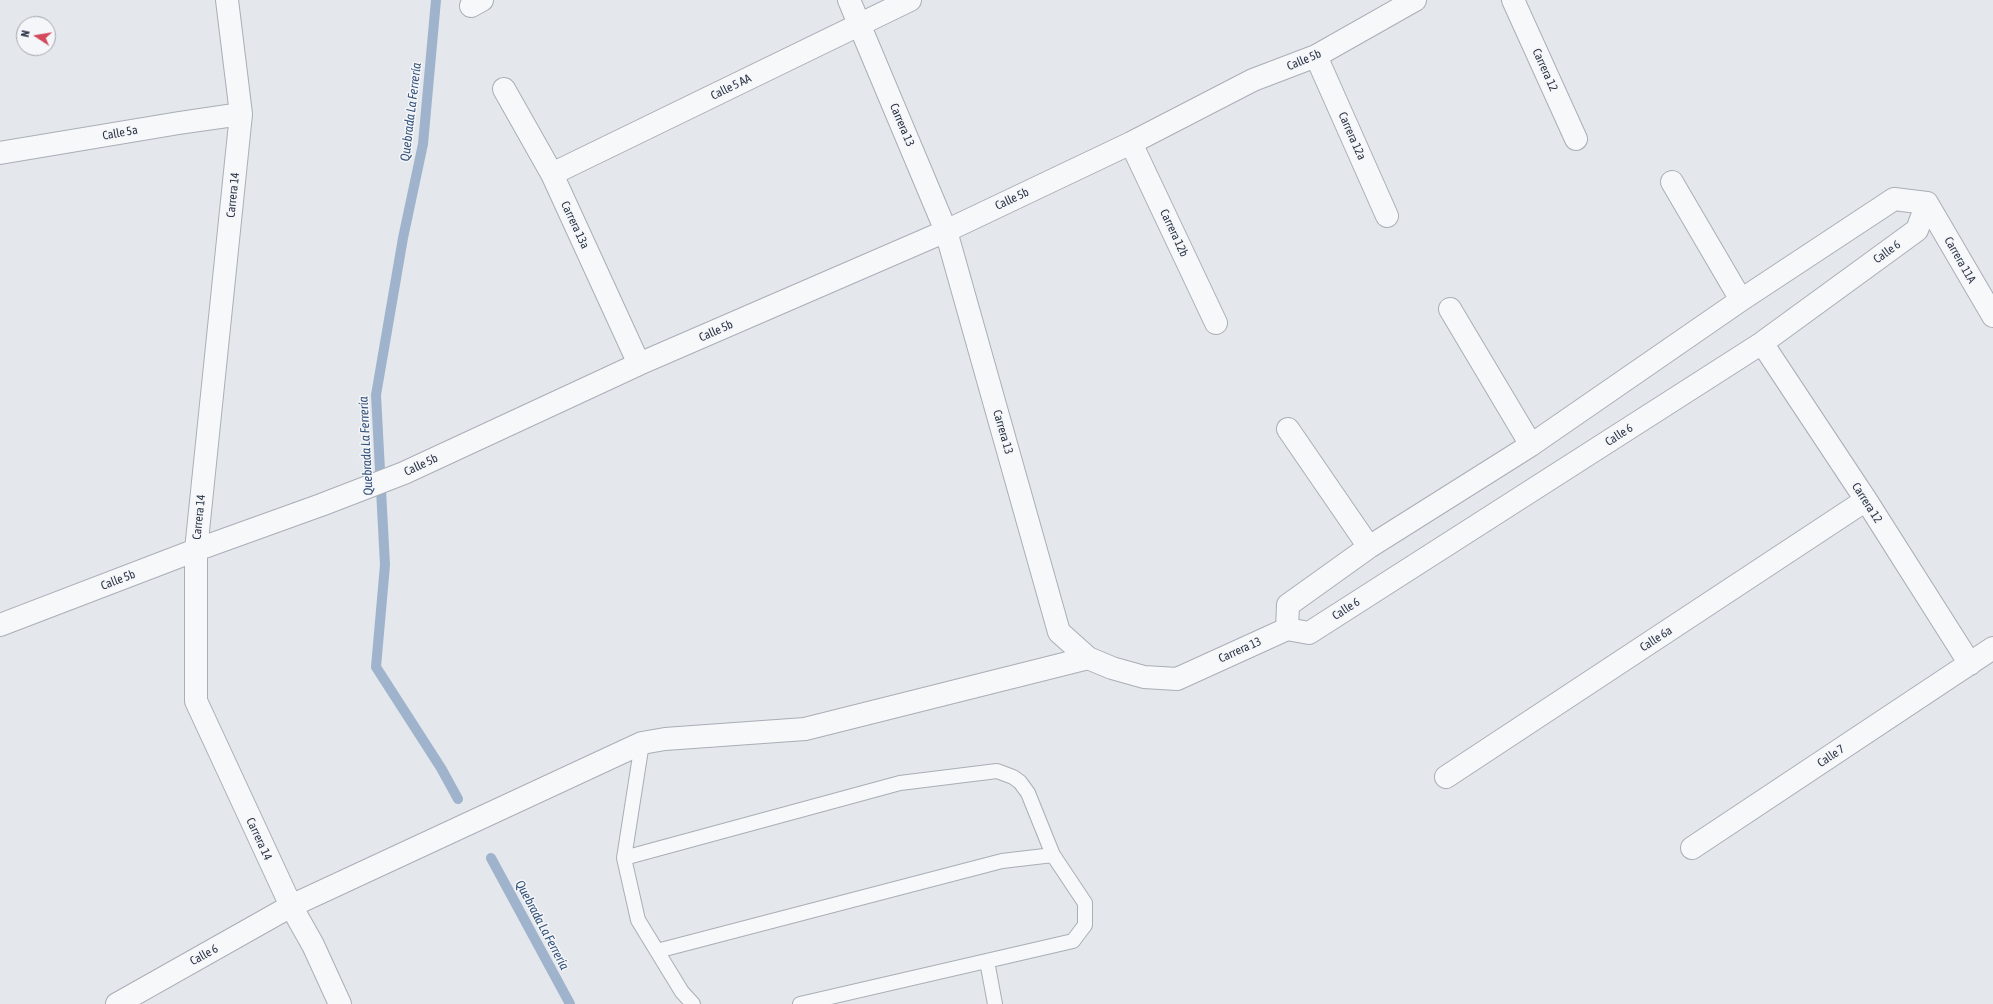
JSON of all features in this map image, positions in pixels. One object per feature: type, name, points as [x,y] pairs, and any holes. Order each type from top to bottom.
[{"type":"street","name":"Carrera 14","points":[[227,0],[241,114],[196,550],[196,701],[291,906],[313,945],[340,1004]]},
{"type":"street","name":"Carrera 13","points":[[849,0],[946,231],[1059,632],[1088,658],[1112,668],[1144,677],[1177,679],[1287,629]]},
{"type":"street","name":"Calle 5 AA","points":[[552,174],[910,0]]},
{"type":"street","name":"Calle 5b","points":[[0,625],[404,473],[639,364],[946,231],[1132,143],[1253,80],[1316,56],[1415,0]]},
{"type":"street","name":"Carrera 12","points":[[1513,0],[1576,139]]},
{"type":"street","name":"Carrera 12a","points":[[1316,56],[1388,216]]},
{"type":"street","name":"Carrera 13a","points":[[504,89],[552,174],[639,364]]},
{"type":"street","name":"Calle 5a","points":[[0,153],[241,114]]},
{"type":"street","name":"Carrera 12b","points":[[1132,143],[1216,323]]},
{"type":"street","points":[[1672,182],[1741,300]]},
{"type":"street","points":[[1287,629],[1288,605],[1368,547],[1531,445],[1741,300],[1894,199],[1927,203]]},
{"type":"street","name":"Carrera 11A","points":[[1927,203],[1993,316]]},
{"type":"street","name":"Calle 6","points":[[1287,629],[1309,633],[1762,343],[1917,230],[1927,203]]},
{"type":"street","points":[[1450,309],[1531,445]]},
{"type":"street","name":"Carrera 12","points":[[1762,343],[1866,500],[1970,664]]},
{"type":"street","points":[[1288,429],[1368,547]]},
{"type":"street","name":"Calle 6a","points":[[1446,777],[1866,500]]},
{"type":"street","points":[[1970,664],[1993,648]]},
{"type":"street","name":"Calle 6","points":[[117,1004],[291,906],[642,743],[666,739],[805,729],[1088,658]]},
{"type":"street","name":"Calle 7","points":[[1692,848],[1970,664]]},
{"type":"lane","points":[[642,743],[624,858],[638,920],[682,992],[693,1004]]},
{"type":"lane","points":[[624,858],[900,783],[997,771],[1013,777],[1028,793],[1053,855],[1085,903],[1085,925],[1073,941],[800,1004]]},
{"type":"lane","points":[[657,951],[1002,861],[1053,855]]},
{"type":"lane","points":[[987,961],[996,1004]]},
{"type":"waterway","name":"Quebrada La Ferrería","points":[[436,0],[423,144],[403,238],[376,395],[385,565],[376,667],[441,768],[458,799]]},
{"type":"waterway","name":"Quebrada La Ferrería","points":[[491,858],[570,1004]]}]
